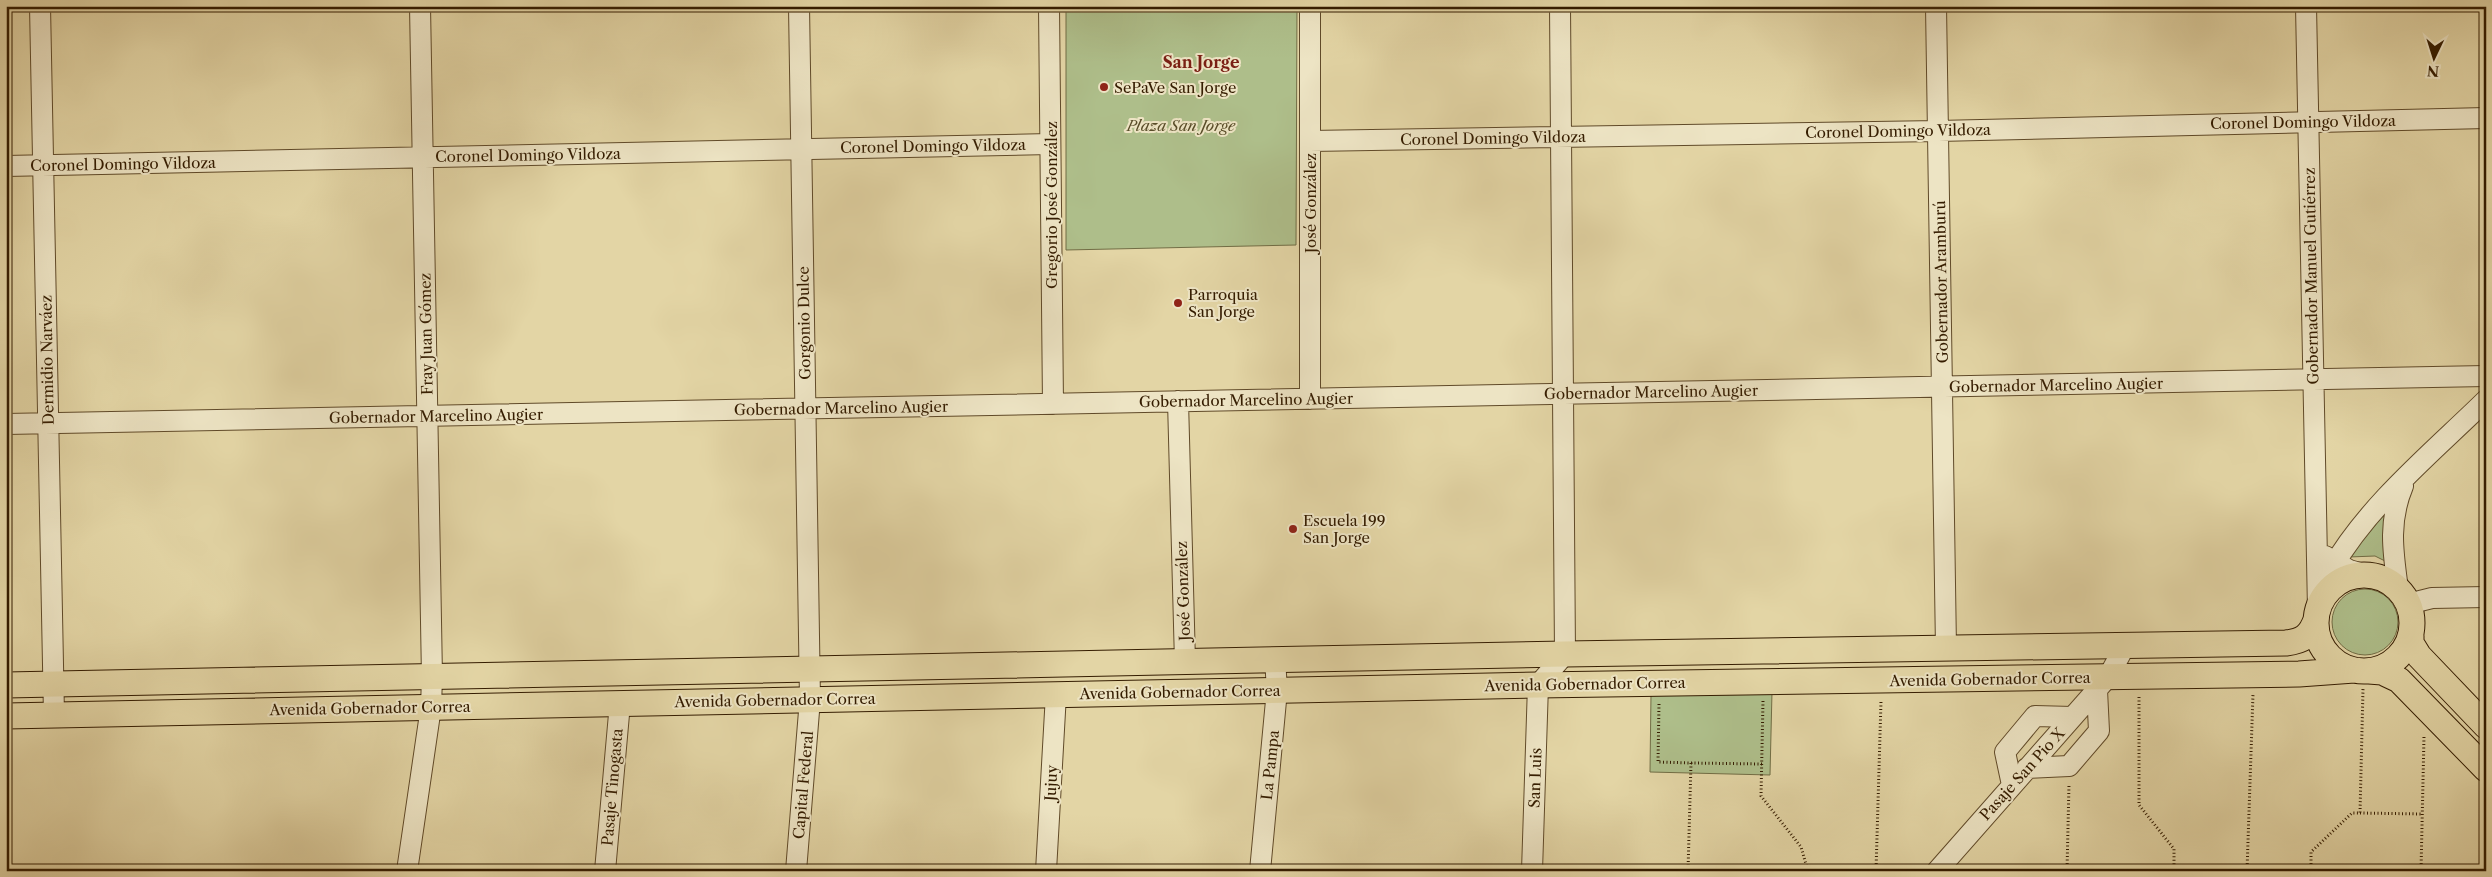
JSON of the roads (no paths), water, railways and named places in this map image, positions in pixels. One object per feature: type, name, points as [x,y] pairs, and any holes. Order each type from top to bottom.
[{"type":"main road","points":[[2486,726],[2419,656],[2411,643],[2412,614],[2403,596],[2379,577],[2367,575],[2353,576],[2340,581],[2330,589],[2318,610],[2317,634],[2322,646],[2335,661],[2362,671],[2382,672],[2399,680],[2486,769]]},
{"type":"main road","name":"Avenida Gobernador Correa","points":[[6,716],[810,669],[2298,642],[2311,632],[2318,610]]},
{"type":"main road","points":[[2362,671],[2383,667],[2395,660],[2405,649],[2411,636]]},
{"type":"main road","name":"Avenida Gobernador Correa","points":[[6,685],[54,684],[431,692],[620,703],[1881,680],[2102,683],[2139,676],[2254,675],[2362,671]]},
{"type":"street","name":"Dermidio Narváez","points":[[40,6],[54,714]]},
{"type":"street","name":"Fray Juan Gómez","points":[[407,871],[431,692],[425,157],[420,6]]},
{"type":"street","name":"Gorgonio Dulce","points":[[799,6],[810,699]]},
{"type":"street","name":"Gregorio José González","points":[[1049,6],[1053,404]]},
{"type":"street","name":"José González","points":[[1310,6],[1310,399]]},
{"type":"street","points":[[1538,685],[1565,654],[1560,6]]},
{"type":"street","name":"Gobernador Aramburú","points":[[1936,6],[1946,648]]},
{"type":"street","name":"Gobernador Manuel Gutiérrez","points":[[2306,6],[2318,610]]},
{"type":"street","name":"Coronel Domingo Vildoza","points":[[1310,141],[1938,131],[2486,118]]},
{"type":"street","name":"Coronel Domingo Vildoza","points":[[6,166],[1050,144]]},
{"type":"street","name":"Gobernador Marcelino Augier","points":[[6,424],[2486,376]]},
{"type":"street","points":[[2318,610],[2326,582],[2335,564],[2362,525],[2486,400]]},
{"type":"street","name":"José González","points":[[1178,401],[1185,662]]},
{"type":"street","points":[[2406,479],[2394,507],[2393,528],[2403,596],[2486,598]]},
{"type":"street","points":[[2316,545],[2335,564],[2367,575]]},
{"type":"street","name":"Pasaje San Pio X","points":[[1937,871],[2102,683],[2125,646]]},
{"type":"street","name":"La Pampa","points":[[1260,871],[1277,690],[1275,660]]},
{"type":"street","points":[[2026,768],[2069,766],[2099,731],[2102,683]]},
{"type":"street","name":"San Luis","points":[[1532,871],[1538,685]]},
{"type":"street","name":"Jujuy","points":[[1046,871],[1056,694]]},
{"type":"street","name":"Capital Federal","points":[[796,871],[810,699]]},
{"type":"street","name":"Pasaje Tinogasta","points":[[605,871],[620,703]]},
{"type":"street","points":[[2012,785],[2005,752],[2035,716],[2072,717]]},
{"type":"place","name":"SePaVe San Jorge","points":[[1104,87]]},
{"type":"place","name":"Parroquia San Jorge","points":[[1178,303]]},
{"type":"place","name":"Escuela 199 San Jorge","points":[[1293,529]]},
{"type":"district","name":"San Jorge","points":[[1201,62]]},
{"type":"park label","name":"Plaza San Jorge","points":[[1181,125]]}]
